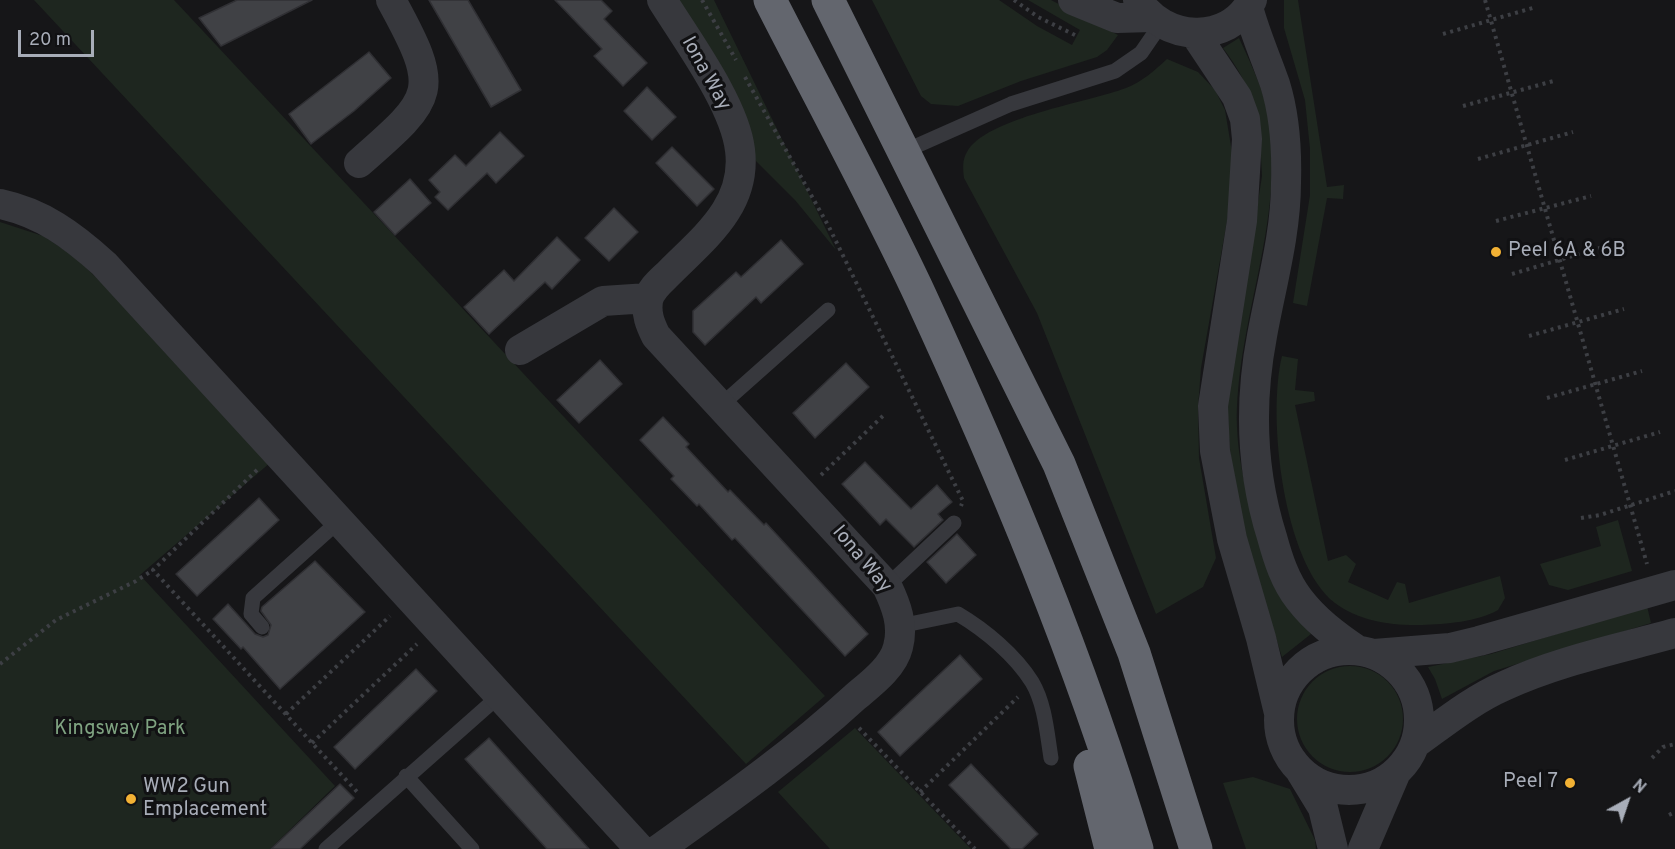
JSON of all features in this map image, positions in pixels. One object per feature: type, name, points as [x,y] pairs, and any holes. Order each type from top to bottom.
[{"type":"highway","points":[[770,0],[919,294],[1006,491],[1070,646],[1137,849]]},
{"type":"highway","points":[[828,0],[1059,464],[1134,653],[1198,849]]},
{"type":"highway","points":[[1070,646],[1087,753],[1111,849]]},
{"type":"street","points":[[359,164],[412,114],[425,84],[416,45],[391,0]]},
{"type":"street","name":"Iona Way","points":[[659,849],[792,753],[882,673],[898,649],[900,626],[897,606],[886,586],[803,492],[656,336],[647,317],[648,298],[656,286],[714,228],[732,206],[740,180],[740,149],[722,98],[662,0]]},
{"type":"street","points":[[1073,0],[1117,18],[1150,14],[1195,34],[1237,97],[1245,119],[1247,139],[1242,221],[1213,406],[1215,451],[1232,539],[1261,638],[1279,713],[1280,734],[1287,753],[1323,808],[1333,849]]},
{"type":"street","points":[[1195,34],[1215,31],[1233,22],[1250,4]]},
{"type":"street","points":[[1250,4],[1255,33],[1276,86],[1286,145],[1286,187],[1281,230],[1254,388],[1255,466],[1268,524],[1288,582],[1298,599],[1317,619],[1366,652],[1393,664],[1408,681],[1417,700],[1420,722],[1416,743],[1408,759],[1396,772],[1378,784],[1347,790],[1337,789],[1317,783],[1299,770]]},
{"type":"street","points":[[0,204],[41,217],[62,229],[97,258],[640,849]]},
{"type":"street","points":[[520,350],[603,301],[648,298]]},
{"type":"street","points":[[1279,713],[1284,691],[1297,672],[1314,658],[1335,651],[1366,652],[1450,648],[1665,587]]},
{"type":"street","points":[[1416,743],[1473,702],[1503,686],[1535,673],[1675,633]]},
{"type":"street","points":[[1363,849],[1396,772]]},
{"type":"lane","points":[[905,151],[1011,104],[1115,71],[1141,53],[1150,14]]},
{"type":"lane","points":[[720,406],[828,310]]},
{"type":"lane","points":[[262,627],[251,614],[253,598],[340,520]]},
{"type":"lane","points":[[886,586],[954,523]]},
{"type":"lane","points":[[900,626],[958,614],[981,628],[1032,683],[1045,717],[1051,758]]},
{"type":"lane","points":[[326,849],[499,696]]},
{"type":"lane","points":[[406,776],[472,849]]},
{"type":"path","points":[[702,0],[737,62]]},
{"type":"path","points":[[1014,0],[1038,17],[1077,36]]},
{"type":"path","points":[[1485,0],[1631,506],[1665,587]]},
{"type":"path","points":[[1443,34],[1536,7]]},
{"type":"path","points":[[743,72],[829,227],[963,501],[954,523]]},
{"type":"path","points":[[1463,106],[1557,80]]},
{"type":"path","points":[[1478,159],[1573,132]]},
{"type":"path","points":[[1496,221],[1591,196]]},
{"type":"path","points":[[1512,274],[1606,246]]},
{"type":"path","points":[[1529,336],[1624,309]]},
{"type":"path","points":[[1547,398],[1642,371]]},
{"type":"path","points":[[803,492],[886,413]]},
{"type":"path","points":[[1565,460],[1660,432]]},
{"type":"path","points":[[1581,518],[1600,515],[1675,491]]},
{"type":"path","points":[[0,664],[56,620],[136,581],[153,570]]},
{"type":"path","points":[[286,714],[410,597]]},
{"type":"path","points":[[312,742],[436,626]]},
{"type":"path","points":[[920,792],[1032,683]]},
{"type":"path","points":[[842,710],[975,849]]},
{"type":"path","points":[[1652,758],[1664,747],[1675,744]]},
{"type":"path","points":[[1669,814],[1675,813]]},
{"type":"green space","points":[[34,0],[174,0],[825,696],[746,764]]},
{"type":"green space","points":[[668,0],[714,0],[836,250],[795,200],[745,150]]},
{"type":"green space","points":[[872,0],[999,0],[1037,26],[1072,45],[1080,30],[1028,0],[1051,0],[1118,35],[1107,50],[1097,57],[1021,81],[958,106],[931,104],[921,96]]},
{"type":"green space","points":[[1284,0],[1298,0],[1327,187],[1344,185],[1343,199],[1327,198],[1307,306],[1293,303],[1310,195],[1310,149],[1305,100],[1284,28]]},
{"type":"green space","points":[[1239,38],[1264,98],[1269,119],[1272,158],[1265,235],[1238,388],[1237,427],[1240,461],[1264,542],[1288,598],[1298,617],[1311,634],[1282,657],[1244,528],[1228,429],[1228,395],[1262,176],[1260,140],[1254,108],[1243,79],[1223,48]]},
{"type":"green space","points":[[1167,59],[1198,72],[1215,90],[1225,110],[1232,152],[1231,198],[1201,368],[1198,408],[1199,458],[1216,558],[1203,587],[1156,614],[1037,313],[964,178],[963,165],[967,152],[977,140],[994,130],[1039,112],[1126,88],[1143,79]]},
{"type":"green space","name":"Kingsway Park","points":[[0,222],[43,236],[74,256],[123,304],[271,462],[140,575],[335,786],[270,849],[0,849]]},
{"type":"green space","points":[[1282,356],[1298,359],[1295,390],[1314,392],[1315,401],[1295,405],[1328,561],[1346,555],[1356,564],[1348,582],[1388,600],[1397,582],[1405,584],[1409,603],[1500,576],[1505,598],[1498,610],[1471,620],[1451,623],[1411,625],[1388,623],[1365,618],[1344,609],[1335,603],[1317,583],[1303,556],[1291,523],[1283,487],[1278,450],[1277,414]]},
{"type":"green space","points":[[1618,520],[1632,571],[1568,590],[1549,585],[1540,564],[1601,546],[1596,527]]},
{"type":"green space","points":[[1647,606],[1651,623],[1494,671],[1442,699],[1428,667],[1491,654]]},
{"type":"green space","points":[[1350,666],[1370,670],[1388,681],[1399,699],[1403,719],[1399,739],[1388,757],[1370,768],[1350,772],[1330,768],[1312,757],[1301,739],[1297,719],[1301,699],[1312,681],[1330,670]]},
{"type":"green space","points":[[855,728],[971,849],[830,849],[778,792]]},
{"type":"green space","points":[[1253,777],[1290,789],[1315,840],[1316,849],[1246,849],[1223,783]]},
{"type":"building","points":[[237,0],[312,0],[221,46],[199,18]]},
{"type":"building","points":[[429,0],[468,0],[521,90],[491,107]]},
{"type":"building","points":[[555,0],[601,0],[612,11],[604,19],[647,63],[623,86],[594,56],[602,49]]},
{"type":"building","points":[[369,52],[391,78],[354,111],[311,144],[289,114]]},
{"type":"building","points":[[647,87],[676,117],[652,140],[624,111]]},
{"type":"building","points":[[500,132],[524,156],[496,183],[487,173],[448,210],[435,197],[440,192],[429,180],[455,155],[466,166]]},
{"type":"building","points":[[672,147],[714,189],[697,206],[656,163]]},
{"type":"building","points":[[410,179],[431,203],[395,235],[374,212]]},
{"type":"building","points":[[614,208],[638,232],[609,261],[585,238]]},
{"type":"building","points":[[557,237],[580,260],[552,289],[545,282],[489,334],[464,307],[504,270],[514,281]]},
{"type":"building","points":[[781,240],[803,264],[761,303],[756,297],[705,345],[693,332],[693,311],[736,272],[741,277]]},
{"type":"building","points":[[600,360],[622,384],[579,423],[557,400]]},
{"type":"building","points":[[846,363],[869,387],[815,438],[793,413]]},
{"type":"building","points":[[663,417],[689,444],[686,447],[728,492],[730,490],[764,525],[766,523],[868,634],[845,656],[735,538],[732,540],[699,504],[697,506],[671,479],[674,476],[640,440]]},
{"type":"building","points":[[865,462],[911,509],[937,485],[952,502],[938,514],[943,520],[914,547],[886,519],[880,525],[842,484]]},
{"type":"building","points":[[259,498],[279,520],[197,596],[176,574]]},
{"type":"building","points":[[957,534],[976,555],[946,583],[927,562]]},
{"type":"building","points":[[315,561],[365,612],[280,689],[243,647],[241,649],[213,619],[228,604],[255,634],[263,637],[268,635],[271,625],[261,611],[262,607]]},
{"type":"building","points":[[960,655],[982,679],[900,756],[878,732]]},
{"type":"building","points":[[416,669],[437,691],[355,769],[334,747]]},
{"type":"building","points":[[489,738],[589,849],[547,849],[465,759]]},
{"type":"building","points":[[971,764],[1038,834],[1022,849],[1011,849],[949,785]]},
{"type":"building","points":[[340,784],[354,798],[300,849],[271,849]]},
{"type":"place","name":"Peel 6A & 6B","points":[[1496,252]]},
{"type":"place","name":"Peel 7","points":[[1570,783]]},
{"type":"place","name":"WW2 Gun Emplacement","points":[[131,799]]}]
